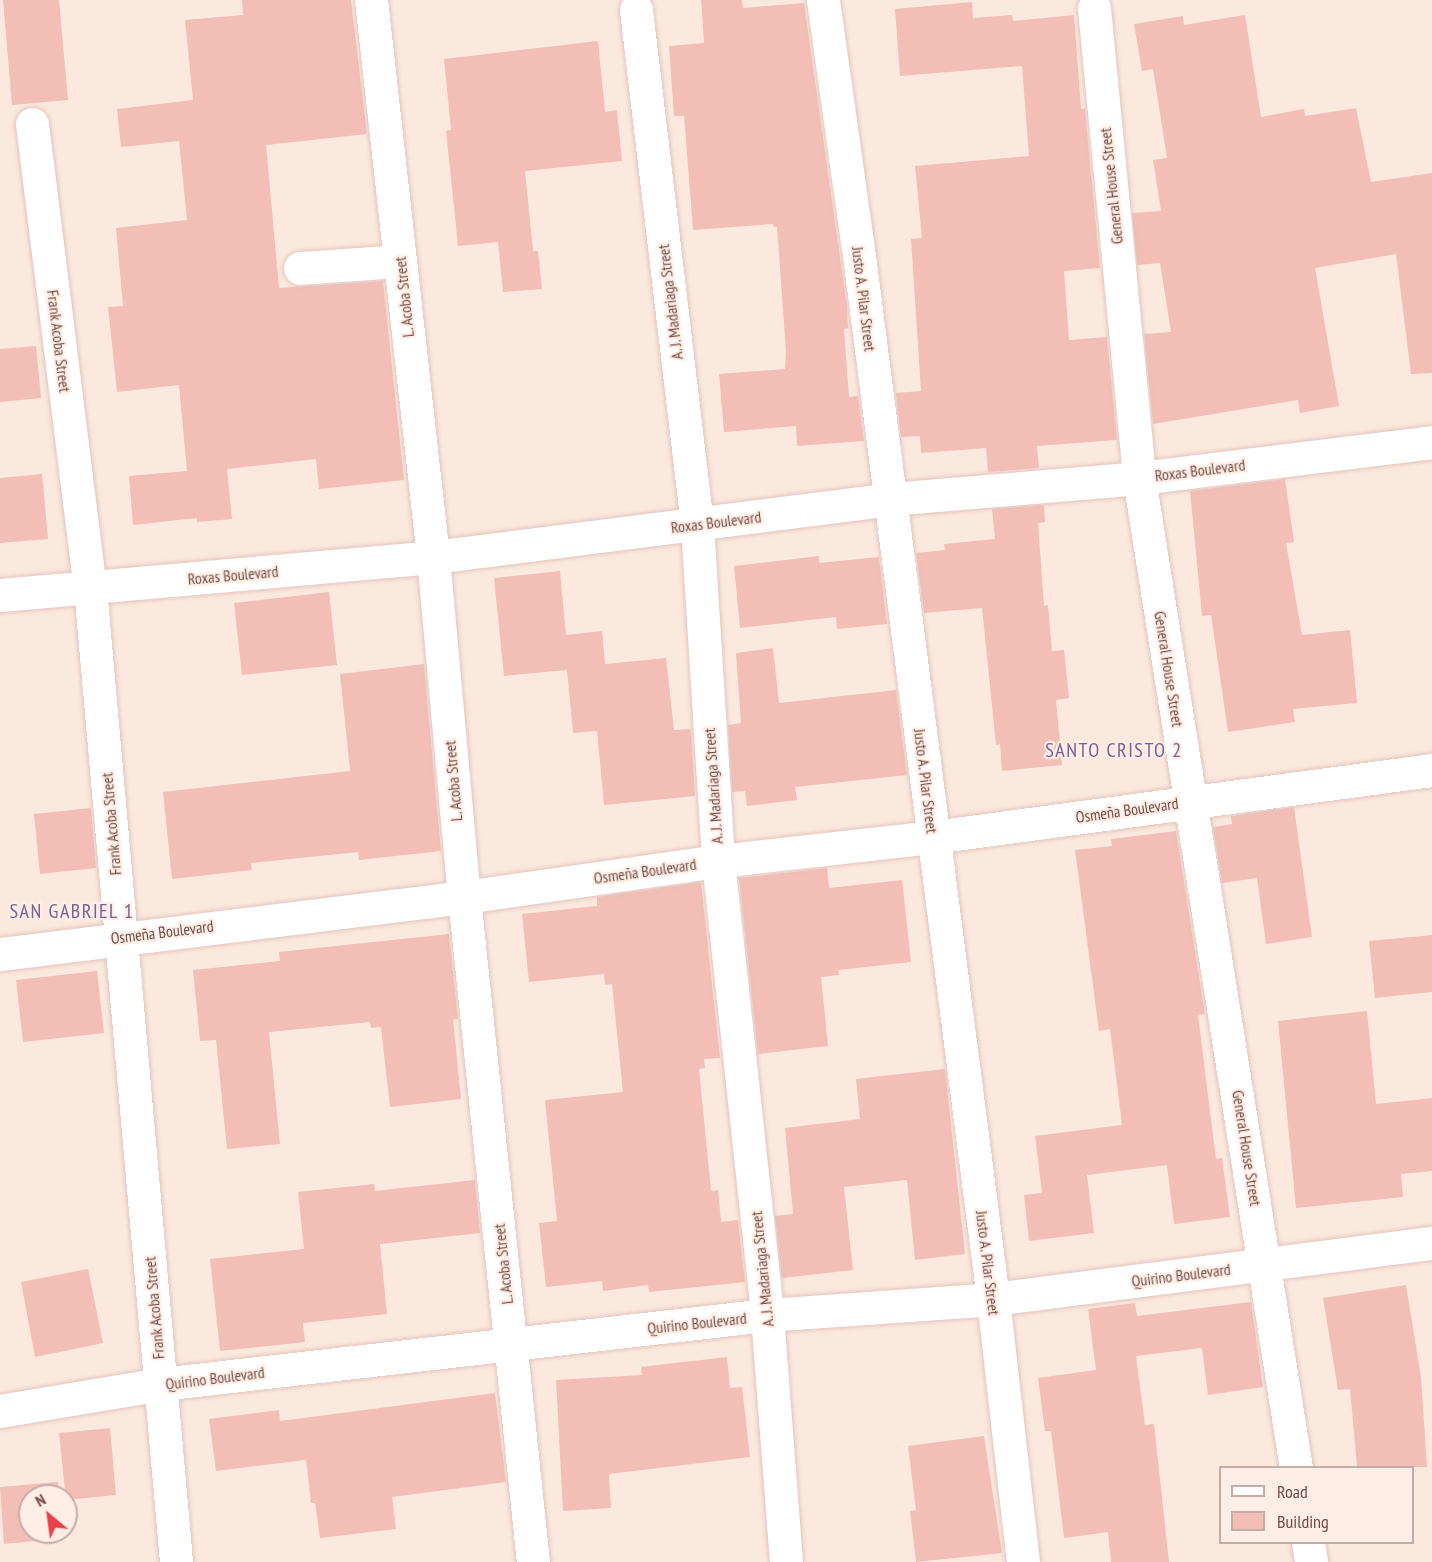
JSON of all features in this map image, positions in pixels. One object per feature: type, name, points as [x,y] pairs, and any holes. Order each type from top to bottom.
[{"type":"street","name":"L. Acoba Street","points":[[371,0],[433,557],[464,897],[533,1562]]},
{"type":"street","name":"Justo A. Pilar Street","points":[[823,0],[993,1299],[1023,1562]]},
{"type":"street","name":"General House Street","points":[[1094,8],[1139,478],[1296,1466]]},
{"type":"street","name":"A. J. Madariaga Street","points":[[636,10],[697,525],[718,861],[767,1315],[786,1562]]},
{"type":"street","name":"Frank Acoba Street","points":[[32,124],[90,588],[176,1562]]},
{"type":"street","points":[[300,268],[400,261]]},
{"type":"street","name":"Roxas Boulevard","points":[[0,595],[433,557],[890,499],[1139,478],[1432,442]]},
{"type":"street","name":"Osmeña Boulevard","points":[[0,954],[122,937],[464,897],[718,861],[933,837],[1432,770]]},
{"type":"street","name":"Quirino Boulevard","points":[[0,1411],[161,1384],[767,1315],[993,1299],[1432,1243]]},
{"type":"street","points":[[1308,1544],[1311,1562]]},
{"type":"building","points":[[3,0],[59,0],[68,100],[12,105]]},
{"type":"building","points":[[242,0],[351,0],[367,134],[266,145],[279,288],[383,281],[404,480],[319,489],[316,459],[227,469],[232,519],[197,522],[197,518],[133,525],[129,476],[187,471],[179,385],[117,392],[108,307],[123,306],[116,228],[187,220],[179,141],[121,147],[117,109],[193,100],[185,20],[243,15]]},
{"type":"building","points":[[701,0],[742,0],[743,8],[804,3],[847,306],[848,328],[844,329],[849,397],[858,396],[864,441],[797,446],[796,426],[724,432],[719,374],[785,369],[786,351],[777,227],[773,224],[693,230],[684,116],[674,116],[669,46],[704,43]]},
{"type":"building","points":[[972,2],[973,18],[1012,15],[1013,21],[1074,15],[1081,109],[1085,109],[1100,268],[1064,271],[1069,340],[1107,337],[1117,440],[1037,446],[1039,468],[988,472],[986,448],[921,453],[920,436],[901,437],[896,393],[921,391],[911,239],[922,238],[915,166],[1029,156],[1022,66],[900,76],[895,9]]},
{"type":"building","points":[[1245,15],[1261,117],[1304,109],[1305,116],[1356,108],[1371,182],[1432,173],[1432,373],[1411,374],[1396,254],[1315,268],[1339,406],[1300,413],[1298,400],[1153,424],[1144,334],[1171,332],[1160,263],[1137,265],[1132,213],[1161,211],[1153,160],[1167,158],[1153,69],[1142,71],[1134,24],[1183,16],[1184,25]]},
{"type":"building","points":[[598,41],[605,112],[617,110],[622,161],[525,171],[533,251],[538,251],[542,289],[503,292],[498,242],[458,246],[446,131],[451,130],[444,59]]},
{"type":"building","points":[[36,346],[41,398],[0,402],[0,349]]},
{"type":"building","points":[[42,474],[48,539],[0,543],[0,478]]},
{"type":"building","points":[[1285,479],[1294,542],[1286,543],[1302,635],[1350,630],[1357,703],[1293,709],[1295,722],[1228,732],[1211,615],[1202,616],[1190,491]]},
{"type":"building","points":[[1044,505],[1045,522],[1038,523],[1044,606],[1048,605],[1052,651],[1064,650],[1069,698],[1056,700],[1062,765],[1002,771],[1000,744],[996,745],[982,608],[924,613],[916,553],[945,550],[944,544],[995,539],[992,509]]},
{"type":"building","points":[[819,556],[819,563],[879,557],[887,624],[837,629],[836,617],[740,628],[734,566]]},
{"type":"building","points":[[560,571],[566,635],[602,631],[605,664],[666,658],[674,730],[691,729],[695,796],[604,805],[597,731],[573,733],[567,670],[504,676],[494,578]]},
{"type":"building","points":[[329,592],[337,665],[242,675],[234,603]]},
{"type":"building","points":[[773,648],[779,703],[896,690],[907,775],[795,787],[797,800],[747,806],[745,791],[732,792],[728,725],[741,723],[736,653]]},
{"type":"building","points":[[424,664],[441,851],[359,860],[358,852],[251,863],[252,870],[172,879],[163,792],[350,771],[340,674]]},
{"type":"building","points":[[1294,807],[1312,937],[1266,944],[1257,878],[1222,883],[1213,827],[1232,824],[1231,816]]},
{"type":"building","points":[[91,808],[96,868],[40,874],[34,814]]},
{"type":"building","points":[[1176,831],[1205,1014],[1198,1015],[1216,1159],[1222,1158],[1230,1217],[1174,1224],[1167,1165],[1087,1175],[1094,1233],[1029,1241],[1024,1195],[1042,1193],[1035,1136],[1122,1125],[1110,1029],[1099,1031],[1075,850],[1112,846],[1111,839]]},
{"type":"building","points":[[827,868],[829,888],[902,880],[911,962],[838,970],[839,975],[821,977],[828,1046],[758,1054],[739,878]]},
{"type":"building","points":[[701,882],[720,1058],[704,1059],[705,1068],[699,1069],[711,1191],[718,1190],[721,1222],[738,1220],[745,1282],[649,1292],[648,1285],[603,1291],[602,1281],[546,1287],[539,1223],[557,1221],[545,1100],[623,1092],[612,984],[605,985],[604,974],[529,982],[522,914],[597,906],[597,897]]},
{"type":"building","points":[[449,934],[458,1019],[453,1019],[461,1099],[390,1107],[381,1027],[371,1028],[370,1022],[269,1032],[280,1144],[227,1149],[216,1040],[200,1041],[193,970],[280,961],[279,952]]},
{"type":"building","points":[[1432,935],[1432,992],[1375,998],[1369,941]]},
{"type":"building","points":[[97,971],[104,1033],[23,1042],[16,980]]},
{"type":"building","points":[[1367,1011],[1376,1104],[1432,1098],[1432,1171],[1401,1174],[1403,1197],[1296,1208],[1278,1021]]},
{"type":"building","points":[[945,1069],[965,1254],[915,1260],[907,1180],[844,1187],[853,1270],[782,1278],[775,1216],[793,1214],[785,1128],[860,1119],[856,1079]]},
{"type":"building","points":[[475,1180],[480,1233],[380,1244],[387,1314],[303,1323],[305,1342],[220,1351],[210,1259],[304,1249],[298,1192],[374,1184],[375,1191]]},
{"type":"building","points":[[88,1269],[103,1343],[35,1357],[21,1282]]},
{"type":"building","points":[[1406,1285],[1421,1377],[1427,1467],[1357,1466],[1350,1389],[1338,1390],[1323,1298]]},
{"type":"building","points":[[1251,1302],[1263,1387],[1208,1395],[1202,1348],[1136,1356],[1145,1425],[1154,1424],[1169,1562],[1111,1562],[1108,1532],[1064,1538],[1051,1431],[1045,1431],[1038,1378],[1096,1370],[1088,1309],[1135,1303],[1137,1316]]},
{"type":"building","points":[[727,1357],[730,1388],[742,1387],[750,1457],[609,1474],[611,1508],[563,1511],[556,1380],[642,1375],[641,1367]]},
{"type":"building","points":[[495,1393],[506,1482],[392,1497],[396,1529],[320,1538],[315,1503],[311,1503],[306,1460],[216,1471],[209,1419],[279,1410],[280,1421]]},
{"type":"building","points":[[110,1428],[116,1495],[78,1499],[78,1484],[64,1484],[59,1433]]},
{"type":"building","points":[[984,1436],[1002,1553],[916,1562],[910,1511],[916,1510],[908,1446]]},
{"type":"building","points":[[58,1482],[58,1484],[35,1484]]},
{"type":"building","points":[[18,1485],[18,1543],[4,1544],[0,1487]]},
{"type":"district","name":"SANTO CRISTO 2","points":[[1114,750]]},
{"type":"district","name":"SAN GABRIEL 1","points":[[72,911]]}]
